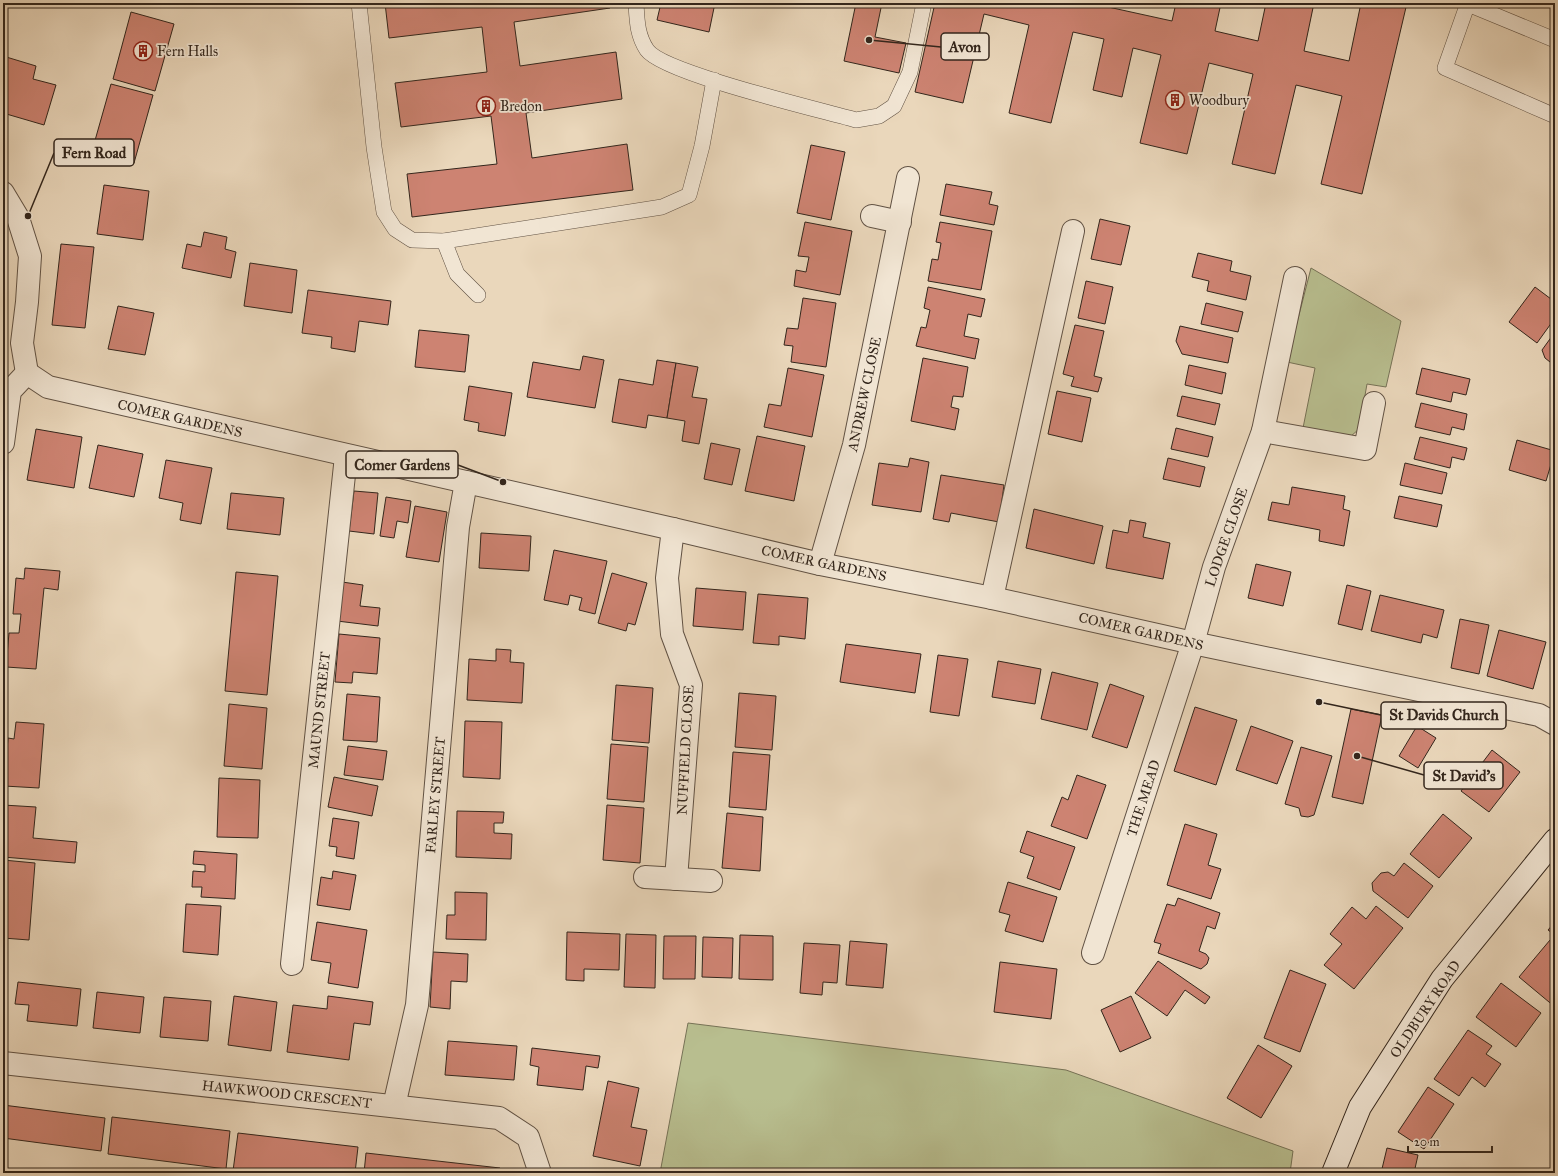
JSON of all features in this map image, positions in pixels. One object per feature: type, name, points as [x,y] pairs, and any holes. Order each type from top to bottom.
[{"type":"street","name":"ANDREW CLOSE","points":[[820,564],[854,445],[908,178]]},
{"type":"street","points":[[3,192],[18,218],[30,256],[27,302],[22,343],[27,373],[10,392],[3,443]]},
{"type":"street","points":[[872,216],[900,222]]},
{"type":"street","points":[[992,598],[1073,231]]},
{"type":"street","name":"LODGE CLOSE","points":[[1193,643],[1214,567],[1263,431],[1295,278]]},
{"type":"street","name":"COMER GARDENS","points":[[27,373],[48,387],[346,456],[673,529],[820,564],[992,598],[1193,643],[1539,715],[1555,724]]},
{"type":"street","points":[[1263,431],[1365,449],[1374,403]]},
{"type":"street","name":"MAUND STREET","points":[[292,964],[346,456]]},
{"type":"street","name":"FARLEY STREET","points":[[394,1106],[417,1005],[458,527],[466,482]]},
{"type":"street","name":"NUFFIELD CLOSE","points":[[673,529],[667,578],[672,634],[691,685],[676,879]]},
{"type":"street","name":"THE MEAD","points":[[1093,953],[1193,643]]},
{"type":"street","name":"OLDBURY ROAD","points":[[1333,1173],[1360,1107],[1442,979],[1555,840]]},
{"type":"street","points":[[645,877],[711,881]]},
{"type":"street","name":"HAWKWOOD CRESCENT","points":[[3,1063],[500,1118],[528,1137],[540,1173]]},
{"type":"lane","points":[[359,3],[374,147],[384,212],[395,230],[412,240],[444,241],[662,207],[689,195],[702,146],[714,80]]},
{"type":"lane","points":[[636,3],[638,33],[648,51],[667,64],[714,80],[856,120],[879,116],[894,106],[910,72],[924,3]]},
{"type":"lane","points":[[1555,40],[1468,3],[1445,68],[1555,116]]},
{"type":"lane","points":[[444,241],[457,274],[478,295]]},
{"type":"green space","points":[[1311,268],[1401,321],[1386,387],[1367,384],[1359,429],[1350,437],[1303,428],[1315,368],[1287,362]]},
{"type":"green space","points":[[688,1023],[1066,1070],[1293,1151],[1290,1173],[660,1173]]},
{"type":"building","name":"Bredon","points":[[385,3],[610,3],[610,8],[514,22],[520,66],[616,52],[622,99],[526,113],[532,158],[627,144],[633,190],[412,217],[407,174],[497,164],[491,116],[401,127],[395,83],[487,72],[482,27],[389,38]]},
{"type":"building","points":[[661,3],[715,3],[709,32],[657,20]]},
{"type":"building","points":[[856,3],[882,3],[875,37],[906,43],[899,73],[844,61]]},
{"type":"building","name":"Woodbury","points":[[935,3],[1090,3],[1172,21],[1176,3],[1221,3],[1215,31],[1258,41],[1266,3],[1314,3],[1304,51],[1349,61],[1361,3],[1407,3],[1362,194],[1321,184],[1342,96],[1296,85],[1275,174],[1232,164],[1253,74],[1209,63],[1187,154],[1140,143],[1161,55],[1133,48],[1122,97],[1093,90],[1104,39],[1073,32],[1051,123],[1009,113],[1029,25],[984,14],[963,103],[915,92]]},
{"type":"building","name":"Fern Halls","points":[[131,12],[174,24],[155,91],[113,79]]},
{"type":"building","points":[[3,56],[36,66],[33,79],[56,85],[44,125],[3,113]]},
{"type":"building","name":"Fern Halls","points":[[111,84],[153,95],[134,163],[92,151]]},
{"type":"building","points":[[811,145],[845,152],[831,220],[797,213]]},
{"type":"building","points":[[946,184],[992,192],[989,204],[998,206],[994,225],[940,215]]},
{"type":"building","points":[[104,185],[149,191],[143,240],[97,234]]},
{"type":"building","points":[[1100,219],[1130,226],[1121,265],[1091,259]]},
{"type":"building","points":[[805,222],[852,231],[840,295],[794,286],[796,270],[806,272],[809,257],[798,256]]},
{"type":"building","points":[[940,222],[992,231],[981,290],[928,281],[932,259],[938,260],[941,243],[936,242]]},
{"type":"building","points":[[204,232],[227,237],[225,249],[236,252],[231,278],[182,268],[187,244],[201,247]]},
{"type":"building","points":[[61,244],[94,247],[85,328],[52,325]]},
{"type":"building","points":[[1198,253],[1232,261],[1230,271],[1251,276],[1246,300],[1207,291],[1209,281],[1192,277]]},
{"type":"building","points":[[250,263],[297,270],[292,313],[244,306]]},
{"type":"building","points":[[1086,281],[1113,287],[1105,324],[1078,318]]},
{"type":"building","points":[[928,287],[985,299],[981,317],[968,314],[964,336],[979,339],[975,359],[916,346],[921,327],[926,328],[930,310],[924,308]]},
{"type":"building","points":[[1535,287],[1555,302],[1555,318],[1537,343],[1509,322]]},
{"type":"building","points":[[308,290],[391,301],[388,325],[359,321],[355,352],[331,348],[332,337],[302,333]]},
{"type":"building","points":[[803,298],[836,303],[826,367],[791,362],[793,346],[784,345],[787,328],[798,329]]},
{"type":"building","points":[[1206,303],[1243,312],[1238,332],[1201,324]]},
{"type":"building","points":[[118,306],[154,313],[145,355],[108,349]]},
{"type":"building","points":[[1075,325],[1104,331],[1094,376],[1102,378],[1098,392],[1071,386],[1074,377],[1063,374]]},
{"type":"building","points":[[1180,326],[1233,338],[1228,363],[1182,354],[1176,341]]},
{"type":"building","points":[[419,330],[469,335],[465,372],[415,367]]},
{"type":"building","points":[[1555,332],[1555,366],[1545,358],[1542,350]]},
{"type":"building","points":[[583,356],[604,360],[595,408],[527,397],[533,362],[580,370]]},
{"type":"building","points":[[923,358],[968,367],[963,397],[953,396],[951,407],[959,409],[955,430],[911,421]]},
{"type":"building","points":[[657,360],[676,363],[667,418],[648,415],[646,428],[612,422],[619,379],[653,385]]},
{"type":"building","points":[[676,363],[698,367],[692,397],[707,399],[699,444],[682,441],[685,421],[667,418]]},
{"type":"building","points":[[1189,365],[1226,373],[1222,394],[1185,385]]},
{"type":"building","points":[[788,368],[824,375],[812,437],[764,427],[769,404],[781,406]]},
{"type":"building","points":[[1422,368],[1470,379],[1466,395],[1453,392],[1451,402],[1416,394]]},
{"type":"building","points":[[469,386],[512,393],[505,436],[478,431],[479,423],[464,420]]},
{"type":"building","points":[[1057,391],[1091,398],[1082,442],[1048,434]]},
{"type":"building","points":[[1182,396],[1220,404],[1215,425],[1177,416]]},
{"type":"building","points":[[1421,403],[1467,414],[1464,430],[1452,427],[1450,435],[1415,427]]},
{"type":"building","points":[[1176,428],[1213,437],[1208,457],[1171,449]]},
{"type":"building","points":[[36,429],[82,437],[74,488],[27,480]]},
{"type":"building","points":[[757,436],[805,446],[794,501],[745,491]]},
{"type":"building","points":[[1420,437],[1467,448],[1464,460],[1452,457],[1450,468],[1414,459]]},
{"type":"building","points":[[1517,440],[1555,451],[1546,481],[1509,470]]},
{"type":"building","points":[[711,443],[740,449],[732,485],[704,479]]},
{"type":"building","points":[[98,445],[143,454],[134,497],[89,488]]},
{"type":"building","points":[[910,458],[929,462],[921,512],[872,505],[879,463],[908,467]]},
{"type":"building","points":[[1168,458],[1205,467],[1200,487],[1163,479]]},
{"type":"building","points":[[166,460],[212,468],[201,524],[180,520],[183,503],[159,498]]},
{"type":"building","points":[[1405,463],[1447,473],[1442,494],[1400,485]]},
{"type":"building","points":[[941,475],[1004,485],[999,522],[951,513],[949,522],[933,519]]},
{"type":"building","points":[[1292,487],[1345,496],[1343,509],[1350,511],[1344,546],[1319,541],[1320,530],[1268,520],[1272,502],[1289,505]]},
{"type":"building","points":[[354,491],[378,493],[374,534],[349,531]]},
{"type":"building","points":[[231,493],[284,498],[280,535],[227,529]]},
{"type":"building","points":[[1399,496],[1442,505],[1437,527],[1394,518]]},
{"type":"building","points":[[386,497],[411,501],[408,523],[397,521],[394,538],[380,536]]},
{"type":"building","points":[[415,506],[447,512],[439,562],[406,557]]},
{"type":"building","points":[[1034,509],[1103,526],[1094,564],[1026,548]]},
{"type":"building","points":[[1130,520],[1146,523],[1143,537],[1170,543],[1163,579],[1106,568],[1113,530],[1128,533]]},
{"type":"building","points":[[481,533],[531,536],[529,571],[479,568]]},
{"type":"building","points":[[554,550],[607,561],[595,614],[579,610],[582,598],[570,595],[568,605],[544,600]]},
{"type":"building","points":[[1256,564],[1291,572],[1283,606],[1248,598]]},
{"type":"building","points":[[25,568],[60,571],[58,590],[44,588],[36,669],[6,667],[9,633],[19,633],[21,614],[13,614],[16,578],[24,579]]},
{"type":"building","points":[[236,572],[278,576],[267,695],[225,691]]},
{"type":"building","points":[[612,573],[647,583],[635,625],[628,623],[626,631],[598,623]]},
{"type":"building","points":[[342,582],[363,585],[360,606],[380,608],[378,626],[337,621]]},
{"type":"building","points":[[1347,585],[1371,591],[1362,630],[1338,624]]},
{"type":"building","points":[[696,588],[746,592],[743,630],[693,626]]},
{"type":"building","points":[[758,594],[808,598],[805,639],[779,636],[779,645],[753,643]]},
{"type":"building","points":[[1380,595],[1444,610],[1437,638],[1423,634],[1421,643],[1371,631]]},
{"type":"building","points":[[1460,619],[1489,625],[1479,674],[1451,668]]},
{"type":"building","points":[[1499,630],[1546,642],[1533,689],[1487,676]]},
{"type":"building","points":[[339,634],[380,638],[377,674],[353,672],[352,683],[335,682]]},
{"type":"building","points":[[846,644],[921,654],[915,693],[840,682]]},
{"type":"building","points":[[496,649],[511,650],[510,662],[524,663],[522,703],[467,700],[469,659],[496,661]]},
{"type":"building","points":[[938,655],[968,659],[959,716],[930,712]]},
{"type":"building","points":[[998,661],[1041,669],[1035,704],[992,697]]},
{"type":"building","points":[[1052,672],[1098,683],[1087,730],[1041,719]]},
{"type":"building","points":[[1110,684],[1144,696],[1127,748],[1092,737]]},
{"type":"building","points":[[616,685],[653,688],[649,743],[612,740]]},
{"type":"building","points":[[739,693],[776,696],[772,750],[735,747]]},
{"type":"building","points":[[347,694],[380,697],[377,742],[343,740]]},
{"type":"building","points":[[229,704],[267,708],[262,769],[224,766]]},
{"type":"building","points":[[1195,707],[1237,720],[1216,785],[1174,771]]},
{"type":"building","points":[[1351,709],[1382,715],[1363,804],[1332,797]]},
{"type":"building","points":[[465,721],[502,722],[500,779],[463,777]]},
{"type":"building","points":[[16,722],[44,724],[39,788],[4,786],[8,738],[14,739]]},
{"type":"building","points":[[1251,726],[1293,741],[1277,784],[1236,770]]},
{"type":"building","points":[[1417,726],[1436,738],[1418,768],[1399,756]]},
{"type":"building","points":[[611,744],[648,747],[644,802],[607,799]]},
{"type":"building","points":[[348,746],[387,751],[383,780],[344,775]]},
{"type":"building","points":[[1301,747],[1332,756],[1314,815],[1308,817],[1301,816],[1299,808],[1285,804]]},
{"type":"building","points":[[1492,750],[1520,772],[1489,812],[1461,791]]},
{"type":"building","points":[[733,752],[770,755],[766,810],[729,807]]},
{"type":"building","points":[[1077,775],[1106,785],[1087,839],[1051,826],[1062,797],[1068,800]]},
{"type":"building","points":[[334,777],[378,786],[372,816],[328,807]]},
{"type":"building","points":[[219,778],[260,780],[258,838],[217,837]]},
{"type":"building","points":[[3,805],[36,807],[33,838],[77,842],[75,863],[3,857]]},
{"type":"building","points":[[607,805],[644,808],[640,863],[603,860]]},
{"type":"building","points":[[457,811],[504,812],[503,823],[494,823],[494,833],[512,834],[511,859],[456,857]]},
{"type":"building","points":[[727,813],[763,817],[760,871],[722,868]]},
{"type":"building","points":[[1443,814],[1472,838],[1439,878],[1410,854]]},
{"type":"building","points":[[333,818],[359,822],[354,859],[336,856],[337,847],[329,846]]},
{"type":"building","points":[[1185,824],[1217,834],[1208,865],[1221,869],[1211,899],[1167,885]]},
{"type":"building","points":[[1027,831],[1075,847],[1060,890],[1027,878],[1034,857],[1020,852]]},
{"type":"building","points":[[194,851],[237,854],[235,899],[201,897],[202,887],[192,887],[193,871],[205,872],[205,865],[193,864]]},
{"type":"building","points":[[3,860],[35,863],[29,940],[3,938]]},
{"type":"building","points":[[1404,863],[1433,886],[1408,918],[1373,891],[1372,883],[1381,873],[1388,872],[1394,876]]},
{"type":"building","points":[[333,871],[356,875],[350,910],[317,905],[321,877],[332,879]]},
{"type":"building","points":[[1008,882],[1057,897],[1043,942],[1005,931],[1010,915],[999,912]]},
{"type":"building","points":[[455,892],[487,893],[486,940],[446,939],[447,915],[455,915]]},
{"type":"building","points":[[1178,898],[1220,913],[1215,929],[1207,926],[1199,951],[1206,954],[1209,958],[1207,964],[1201,969],[1158,953],[1161,944],[1154,942],[1167,904],[1175,906]]},
{"type":"building","points":[[186,904],[221,906],[218,955],[183,952]]},
{"type":"building","points":[[1376,906],[1403,928],[1354,989],[1324,965],[1342,944],[1330,934],[1352,907],[1366,919]]},
{"type":"building","points":[[317,922],[367,930],[358,988],[328,983],[331,963],[311,960]]},
{"type":"building","points":[[1555,922],[1555,935],[1548,930]]},
{"type":"building","points":[[567,932],[620,934],[619,970],[584,969],[584,981],[566,980]]},
{"type":"building","points":[[626,934],[656,935],[655,988],[624,987]]},
{"type":"building","points":[[740,935],[773,936],[773,980],[739,979]]},
{"type":"building","points":[[664,936],[696,936],[695,979],[663,979]]},
{"type":"building","points":[[703,937],[733,938],[732,978],[702,977]]},
{"type":"building","points":[[1550,940],[1555,944],[1555,1007],[1519,977]]},
{"type":"building","points":[[850,941],[887,944],[883,988],[846,985]]},
{"type":"building","points":[[804,943],[840,945],[837,983],[823,982],[822,995],[800,993]]},
{"type":"building","points":[[433,952],[468,954],[467,982],[451,981],[450,1009],[430,1007]]},
{"type":"building","points":[[1158,961],[1210,997],[1205,1004],[1185,990],[1167,1016],[1135,993]]},
{"type":"building","points":[[1000,962],[1057,969],[1051,1019],[994,1012]]},
{"type":"building","points":[[1290,970],[1326,984],[1300,1052],[1264,1038]]},
{"type":"building","points":[[18,982],[81,989],[77,1026],[27,1021],[29,1005],[15,1004]]},
{"type":"building","points":[[1501,983],[1541,1013],[1516,1047],[1476,1017]]},
{"type":"building","points":[[97,992],[144,997],[140,1033],[93,1028]]},
{"type":"building","points":[[234,996],[277,1002],[271,1051],[228,1045]]},
{"type":"building","points":[[328,996],[373,1002],[370,1025],[354,1023],[349,1060],[287,1052],[293,1005],[327,1009]]},
{"type":"building","points":[[1131,996],[1151,1038],[1120,1052],[1101,1010]]},
{"type":"building","points":[[164,997],[211,1001],[208,1041],[160,1037]]},
{"type":"building","points":[[1468,1030],[1492,1046],[1486,1054],[1501,1064],[1485,1087],[1472,1077],[1459,1096],[1434,1079]]},
{"type":"building","points":[[448,1041],[517,1046],[514,1080],[445,1075]]},
{"type":"building","points":[[1258,1045],[1292,1066],[1261,1118],[1227,1098]]},
{"type":"building","points":[[532,1048],[600,1056],[598,1068],[586,1066],[583,1090],[537,1085],[539,1067],[530,1065]]},
{"type":"building","points":[[608,1081],[639,1088],[631,1127],[647,1130],[640,1166],[593,1156]]},
{"type":"building","points":[[1428,1087],[1454,1104],[1424,1149],[1398,1132]]},
{"type":"building","points":[[3,1105],[105,1118],[101,1151],[3,1138]]},
{"type":"building","points":[[112,1117],[230,1131],[226,1169],[108,1154]]},
{"type":"building","points":[[238,1133],[358,1147],[355,1173],[254,1173],[233,1171]]},
{"type":"building","points":[[1387,1148],[1418,1155],[1414,1173],[1381,1173]]},
{"type":"building","points":[[366,1153],[500,1168],[503,1173],[364,1173]]},
{"type":"place","name":"Avon","points":[[869,40]]},
{"type":"place","name":"Fern Halls","points":[[143,51]]},
{"type":"place","name":"Woodbury","points":[[1175,100]]},
{"type":"place","name":"Bredon","points":[[486,106]]},
{"type":"place","name":"Fern Road","points":[[28,216]]},
{"type":"place","name":"Comer Gardens","points":[[503,482]]},
{"type":"place","name":"St Davids Church","points":[[1319,702]]},
{"type":"place","name":"St David's","points":[[1357,756]]}]
